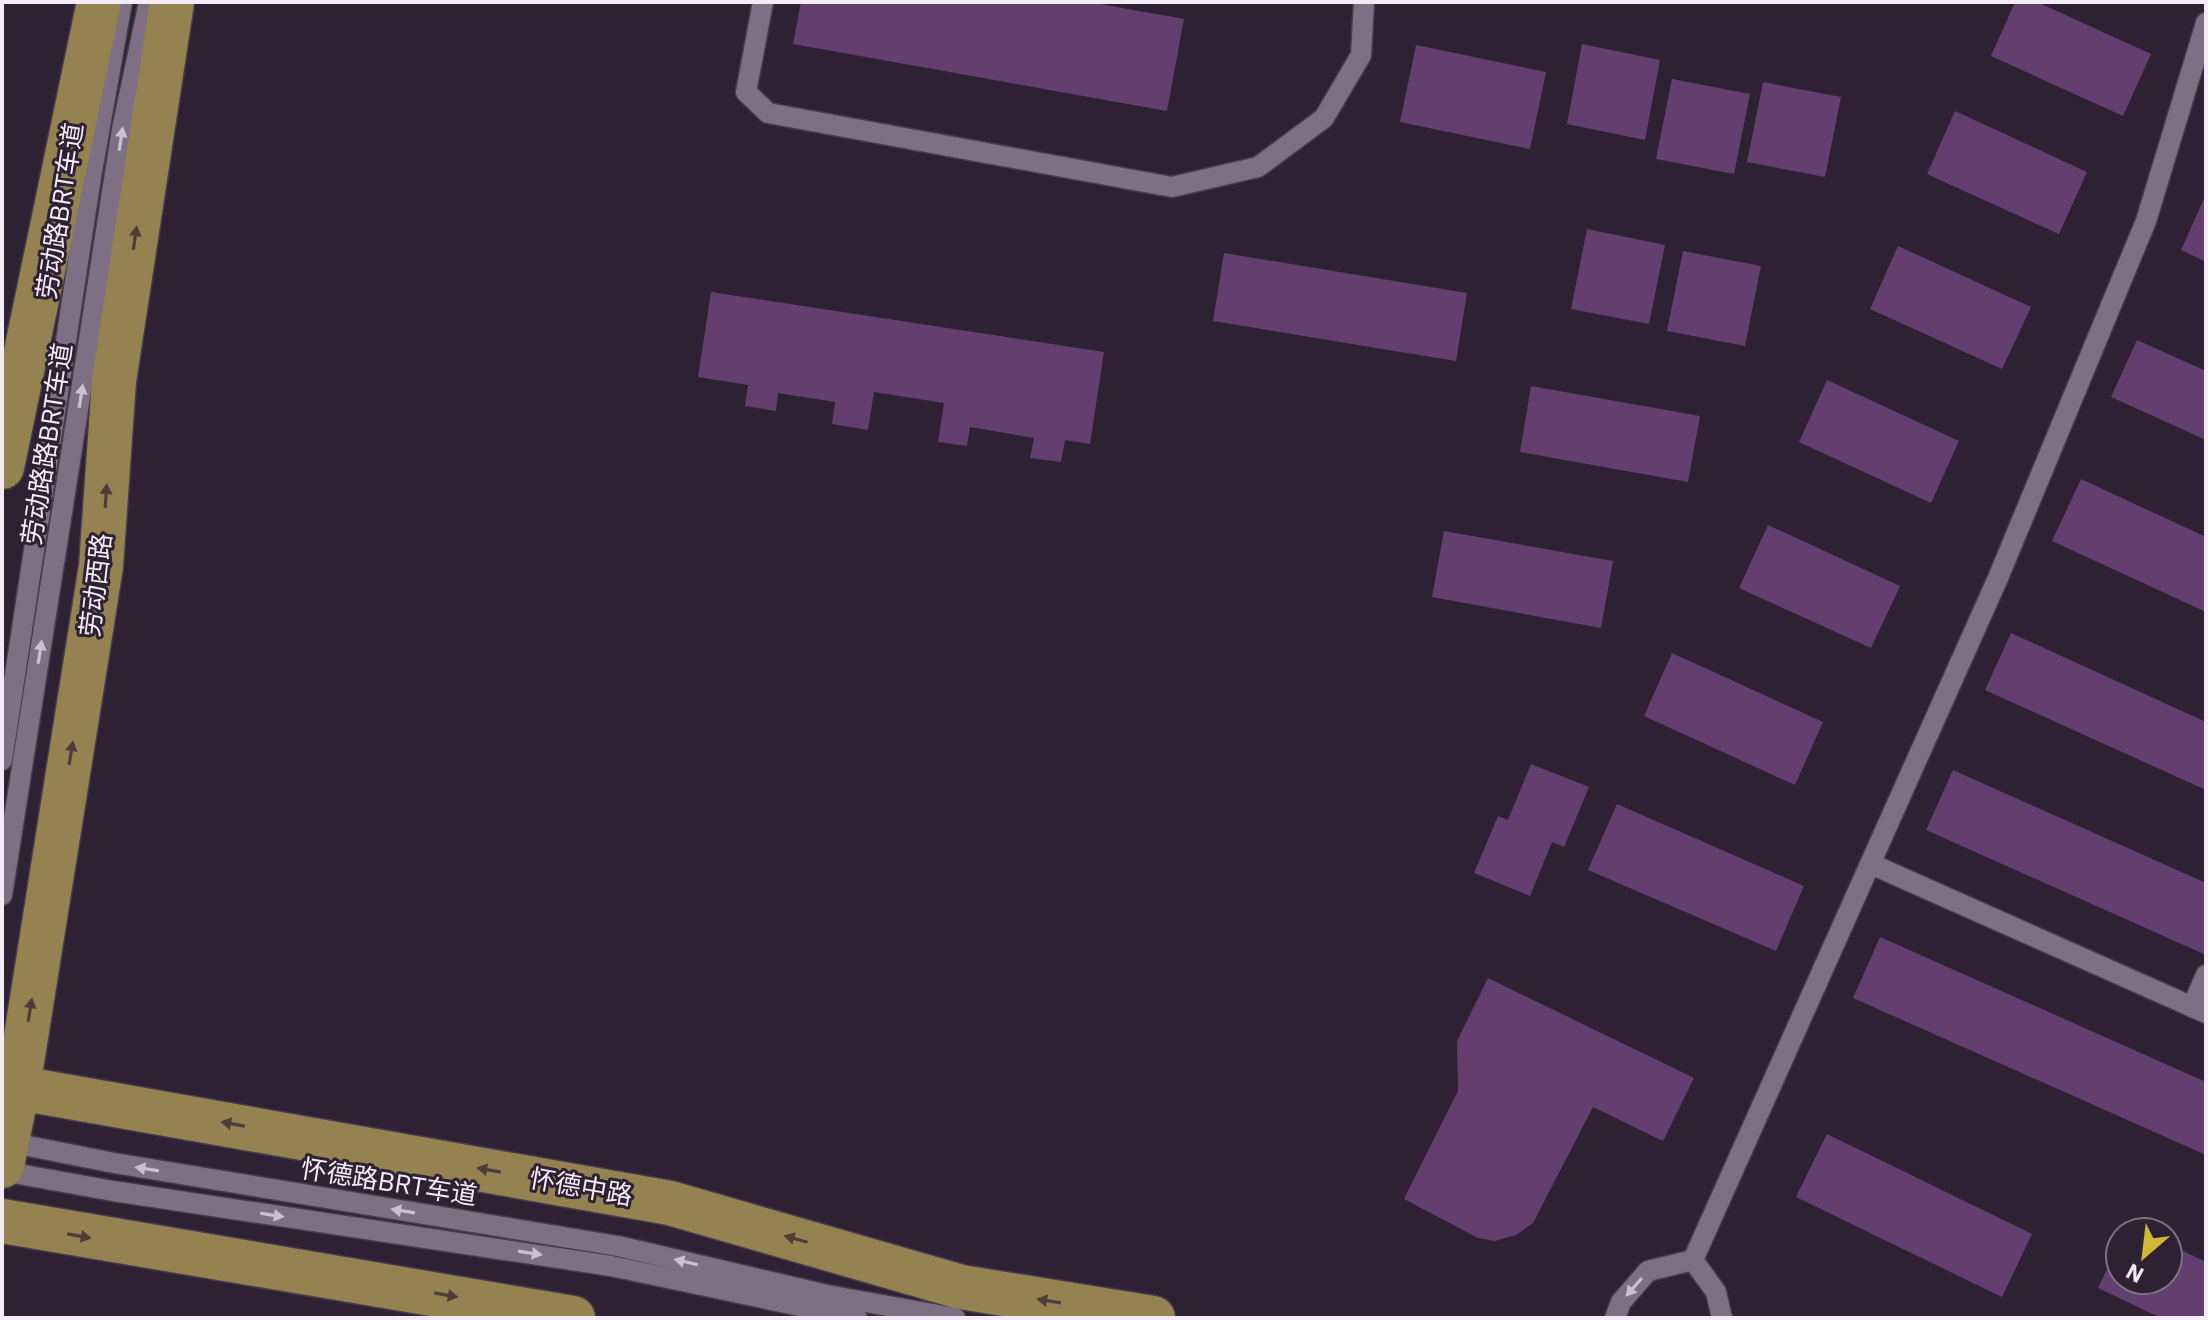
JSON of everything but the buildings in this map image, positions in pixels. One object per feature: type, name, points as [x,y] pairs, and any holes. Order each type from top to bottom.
[{"type":"main road","points":[[2,467],[99,2]]},
{"type":"main road","name":"劳动西路","points":[[3,1155],[10,1086],[101,566],[114,381],[172,2]]},
{"type":"main road","name":"怀德中路","points":[[10,1086],[670,1203],[961,1287],[1153,1318]]},
{"type":"main road","points":[[2,1221],[573,1318]]},
{"type":"lane","name":"劳动路BRT车道","points":[[2,760],[91,177],[122,2]]},
{"type":"lane","name":"劳动路路BRT车道","points":[[2,895],[122,129],[149,2]]},
{"type":"lane","points":[[763,2],[746,92],[768,113],[1172,187],[1258,167],[1324,118],[1361,55],[1364,2]]},
{"type":"lane","points":[[1693,1260],[1998,578],[2146,221],[2206,23]]},
{"type":"lane","points":[[1871,864],[2199,1010],[2206,975]]},
{"type":"lane","name":"怀德路BRT车道","points":[[3,1155],[113,1191],[611,1266],[857,1318]]},
{"type":"lane","name":"怀德路BRT车道","points":[[3,1155],[114,1163],[618,1246],[827,1295],[955,1318]]},
{"type":"lane","points":[[1615,1318],[1621,1302],[1648,1271],[1693,1260]]},
{"type":"lane","points":[[1693,1260],[1716,1292],[1722,1318]]},
{"type":"lane","points":[[812,1310],[847,1318]]}]
